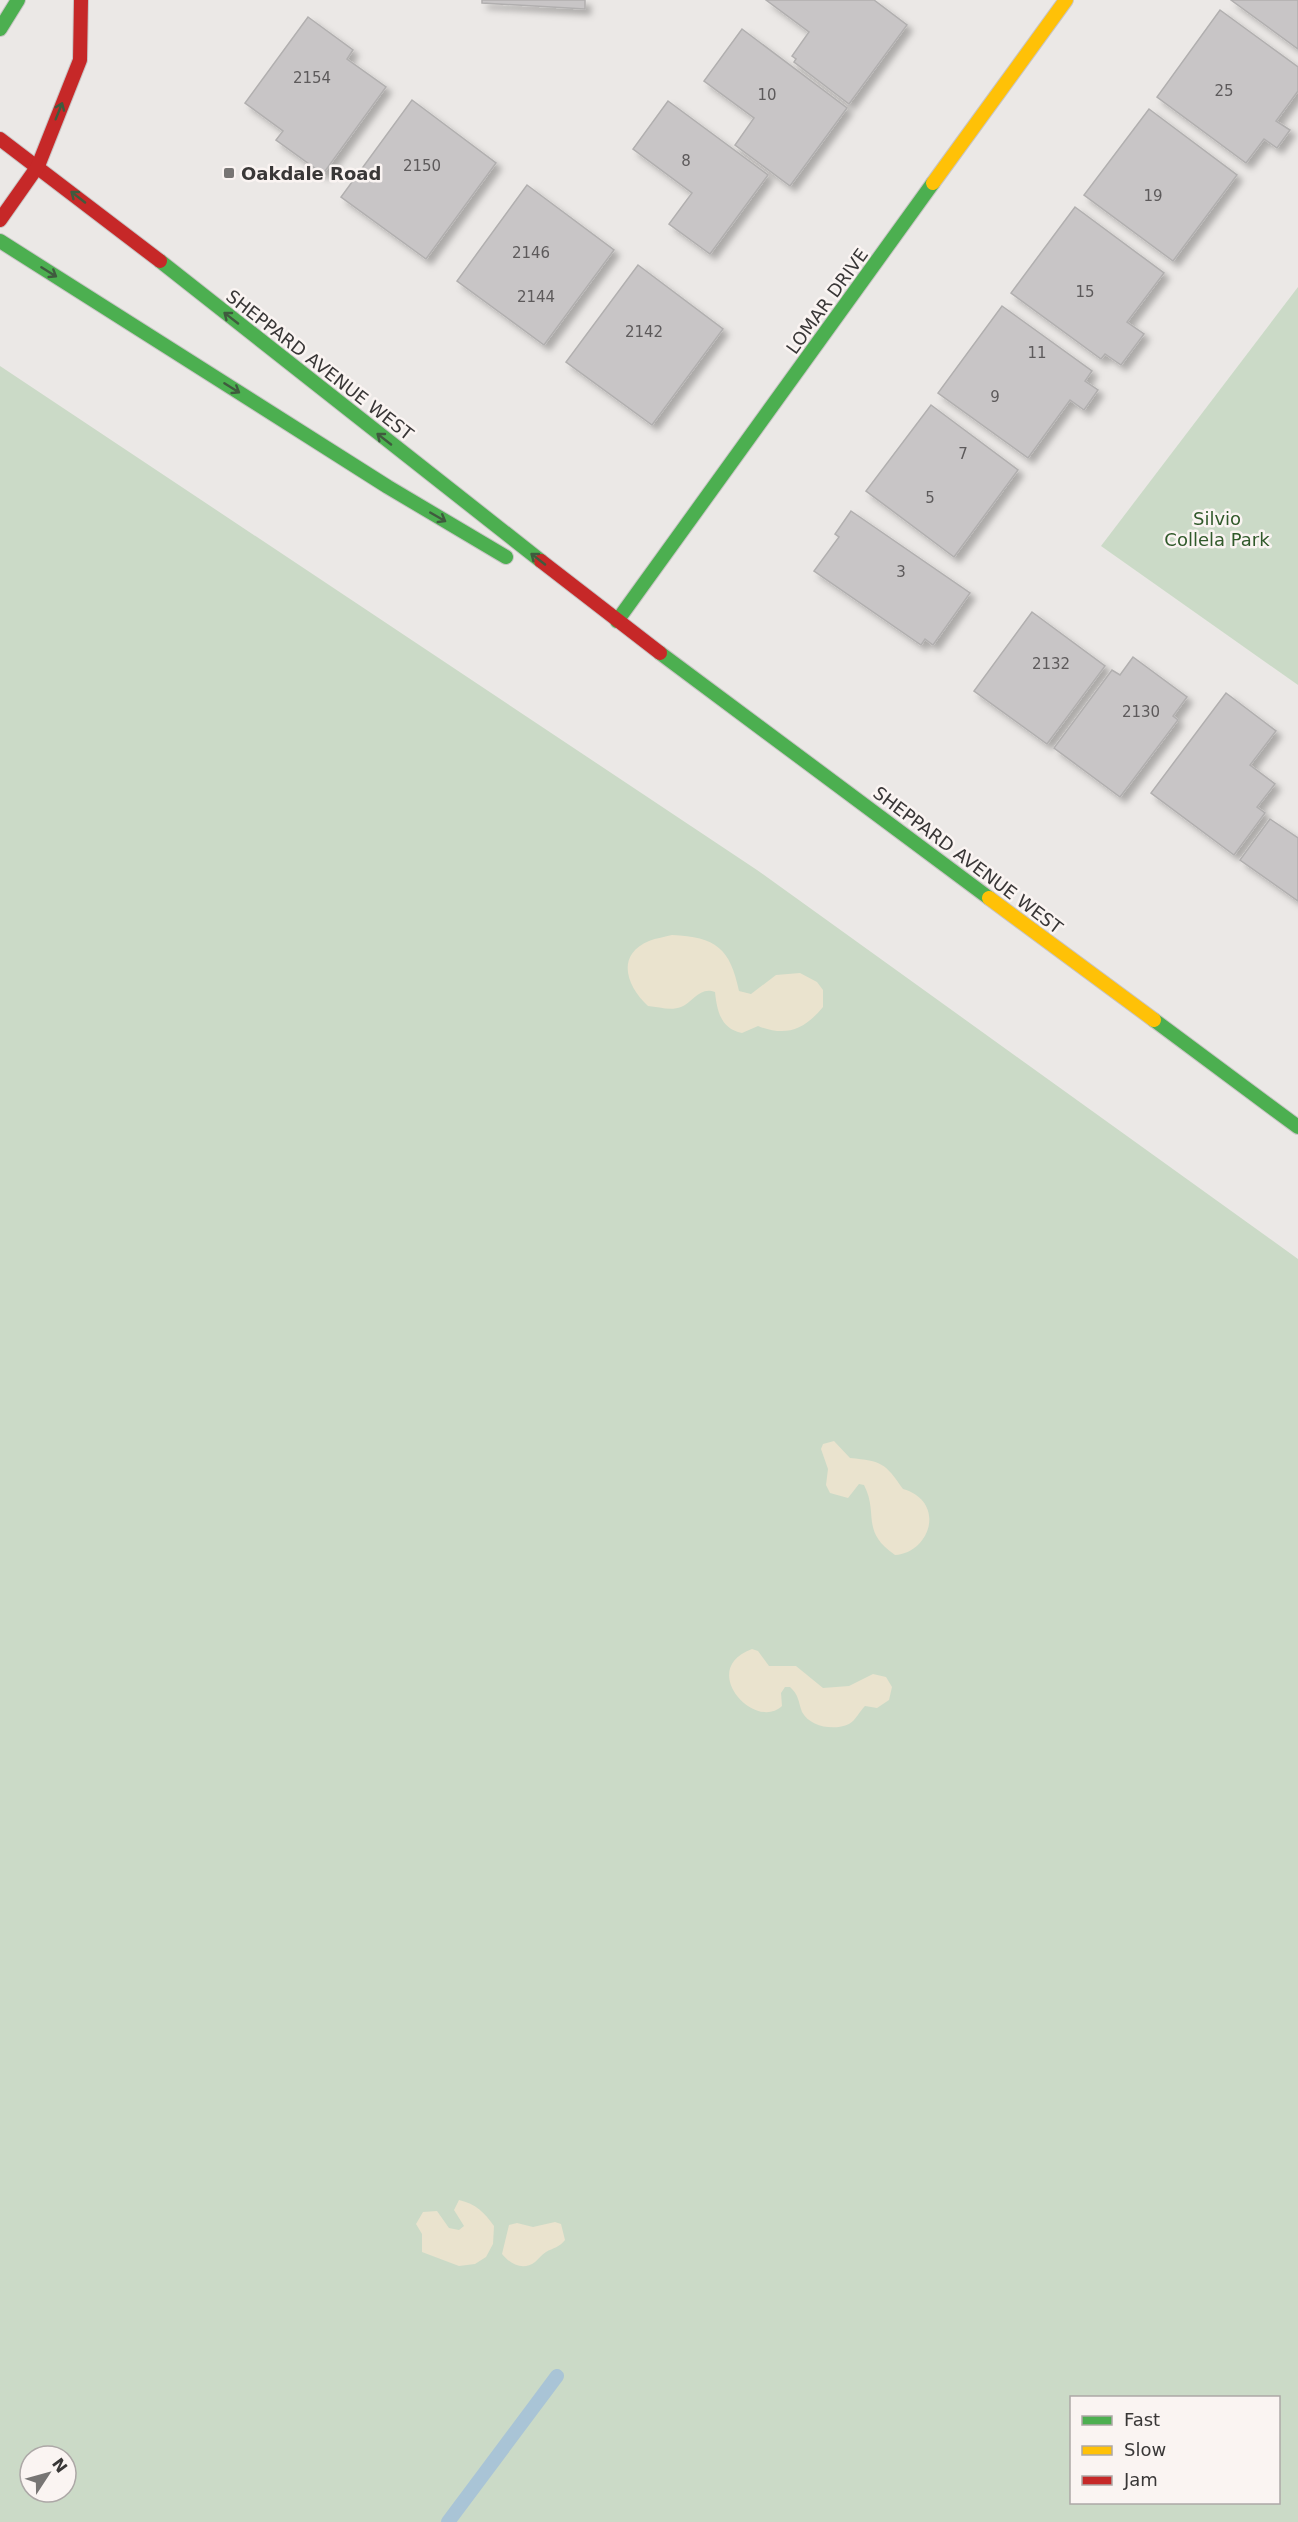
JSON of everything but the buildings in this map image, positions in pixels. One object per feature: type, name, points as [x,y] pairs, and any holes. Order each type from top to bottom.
[{"type":"main road","points":[[0,29],[18,0]]},
{"type":"main road","points":[[0,220],[38,166],[80,60],[81,0]]},
{"type":"main road","name":"LOMAR DRIVE","points":[[616,621],[1066,0]]},
{"type":"main road","name":"SHEPPARD AVENUE WEST","points":[[0,139],[38,166],[616,621],[1298,1127]]},
{"type":"main road","name":"SHEPPARD AVENUE WEST","points":[[0,241],[388,487],[616,621]]},
{"type":"green space","name":"Silvio Collela Park","points":[[1298,287],[1298,685],[1101,546]]},
{"type":"green space","points":[[0,366],[757,870],[1298,1259],[1298,2522],[0,2522]]},
{"type":"sand","points":[[672,935],[700,939],[719,948],[731,964],[739,991],[751,994],[776,975],[800,973],[817,982],[823,990],[823,1007],[809,1021],[794,1029],[777,1031],[758,1026],[742,1033],[729,1028],[721,1018],[715,992],[705,991],[677,1008],[648,1006],[630,981],[628,963],[638,947],[652,940]]},
{"type":"sand","points":[[834,1441],[850,1458],[869,1460],[882,1465],[903,1489],[917,1495],[925,1505],[929,1515],[929,1526],[925,1537],[917,1546],[895,1555],[884,1546],[874,1530],[864,1485],[859,1484],[848,1498],[830,1493],[826,1485],[828,1469],[821,1449],[823,1444]]},
{"type":"sand","points":[[752,1649],[758,1651],[769,1666],[796,1666],[823,1688],[849,1686],[873,1674],[886,1677],[892,1687],[889,1700],[877,1708],[865,1706],[851,1723],[836,1727],[816,1724],[806,1717],[797,1696],[790,1687],[785,1687],[781,1693],[782,1706],[771,1712],[758,1711],[746,1705],[736,1695],[730,1683],[730,1670],[736,1658]]},
{"type":"sand","points":[[459,2200],[479,2209],[494,2226],[493,2244],[486,2257],[475,2264],[459,2266],[422,2252],[422,2234],[416,2224],[423,2212],[437,2211],[449,2228],[459,2230],[464,2226],[454,2210]]},
{"type":"sand","points":[[555,2222],[561,2224],[565,2240],[559,2246],[544,2253],[535,2262],[521,2266],[509,2261],[502,2254],[509,2225],[517,2223],[533,2227]]},
{"type":"waterway","points":[[448,2522],[557,2376]]},
{"type":"traffic: fast","points":[[0,29],[18,0]]},
{"type":"traffic: fast","points":[[617,621],[933,183]]},
{"type":"traffic: fast","points":[[0,241],[388,487],[506,557]]},
{"type":"traffic: fast","points":[[160,261],[541,561]]},
{"type":"traffic: fast","points":[[660,653],[989,898]]},
{"type":"traffic: fast","points":[[1154,1020],[1298,1127]]},
{"type":"traffic: slow","points":[[933,183],[1066,0]]},
{"type":"traffic: slow","points":[[989,898],[1154,1020]]},
{"type":"traffic: jam","points":[[0,220],[38,166],[80,60],[81,0]]},
{"type":"traffic: jam","points":[[0,139],[160,261]]},
{"type":"traffic: jam","points":[[541,561],[660,653]]},
{"type":"place","name":"Oakdale Road","points":[[229,173]]}]
